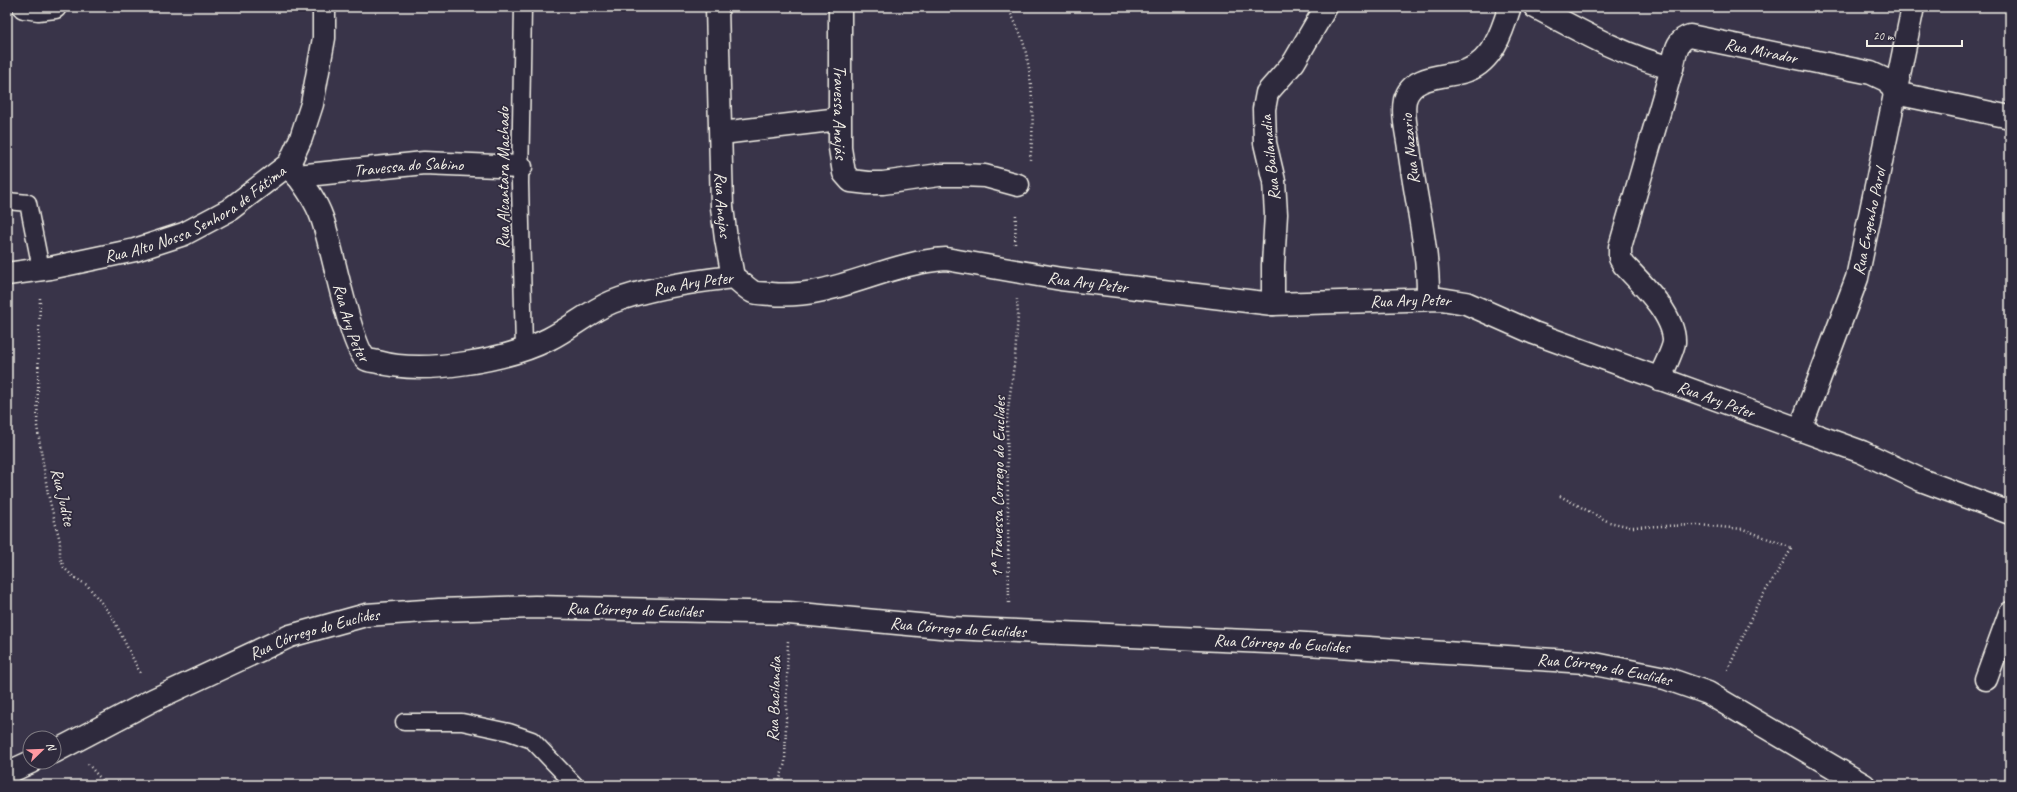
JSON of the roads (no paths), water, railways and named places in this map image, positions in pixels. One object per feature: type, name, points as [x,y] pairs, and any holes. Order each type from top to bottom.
[{"type":"street","points":[[24,7],[38,9],[55,7]]},
{"type":"street","name":"Rua Alto Nossa Senhora de Fátima","points":[[7,274],[41,269],[135,250],[184,234],[229,210],[293,170],[312,104],[324,38],[324,7]]},
{"type":"street","name":"Rua Anajas","points":[[717,7],[722,133],[722,207],[726,239],[734,277]]},
{"type":"street","name":"Travessa Anajás","points":[[840,7],[839,119],[841,161],[844,173],[851,181],[883,183],[939,175],[961,174],[985,176],[1018,185]]},
{"type":"street","name":"Rua Bailanadia","points":[[1274,304],[1273,265],[1276,214],[1274,181],[1265,143],[1264,109],[1268,93],[1294,62],[1326,7]]},
{"type":"street","points":[[1535,7],[1613,47],[1652,63],[1672,68]]},
{"type":"street","name":"Rua Engenho Parol","points":[[1800,430],[1856,278],[1914,7]]},
{"type":"street","name":"Rua Nazario","points":[[1428,299],[1428,276],[1405,115],[1405,99],[1412,89],[1428,78],[1468,70],[1485,58],[1496,43],[1511,8]]},
{"type":"street","name":"Rua Mirador","points":[[1659,379],[1674,343],[1673,335],[1662,309],[1624,265],[1620,258],[1620,247],[1679,42],[1690,36],[1871,73],[1888,81],[1895,93]]},
{"type":"street","points":[[1895,93],[2010,117]]},
{"type":"street","points":[[722,133],[839,119]]},
{"type":"street","name":"Travessa do Sabino","points":[[293,170],[424,163],[520,167]]},
{"type":"street","name":"Rua Ary Peter","points":[[293,170],[311,195],[322,217],[355,342],[367,359],[388,365],[414,367],[450,365],[504,355],[548,340],[612,302],[660,289],[734,277],[754,292],[786,295],[824,291],[927,260],[946,259],[1061,280],[1274,304],[1441,299],[1466,303],[1534,333],[1862,452],[1921,480],[2010,513]]},
{"type":"street","name":"Rua Córrego do Euclides","points":[[62,748],[153,700],[290,636],[366,614],[535,607],[789,614],[1009,632],[1299,644],[1585,662],[1665,678],[1716,698],[1864,785]]},
{"type":"street","points":[[1986,679],[2010,613]]},
{"type":"street","points":[[7,774],[22,766]]},
{"type":"lane","name":"Rua Alcantara Machado","points":[[523,7],[520,167],[524,348]]},
{"type":"lane","points":[[7,201],[28,203],[41,269]]},
{"type":"lane","points":[[404,722],[462,722],[509,732],[532,740],[575,785]]}]
